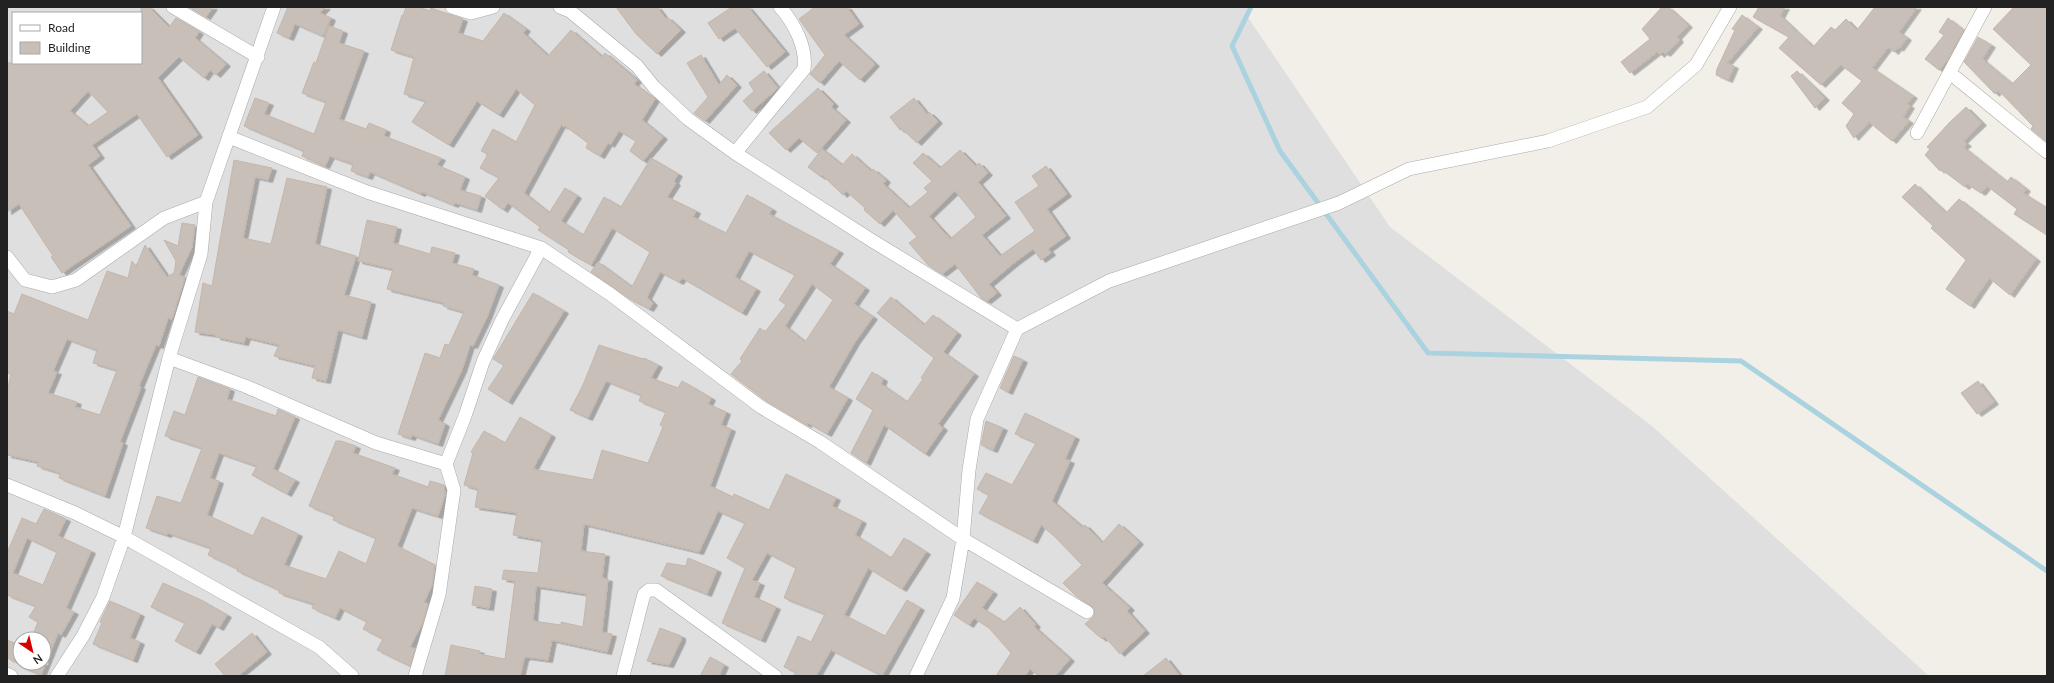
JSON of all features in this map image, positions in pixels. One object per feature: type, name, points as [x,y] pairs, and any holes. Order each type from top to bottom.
[{"type":"street","points":[[173,7],[258,57]]},
{"type":"street","points":[[57,676],[83,636],[103,597],[124,538],[169,358],[201,254],[206,202],[258,57],[274,7]]},
{"type":"street","points":[[452,7],[471,13],[493,7]]},
{"type":"street","points":[[560,7],[570,11],[637,66],[654,87],[688,119],[735,153],[871,240],[1017,328]]},
{"type":"street","points":[[735,153],[804,69],[804,54],[791,20],[780,7]]},
{"type":"street","points":[[916,676],[954,598],[964,539],[969,470],[977,419],[1017,328],[1109,281],[1339,203],[1409,169],[1548,141],[1647,108],[1696,65],[1730,7]]},
{"type":"street","points":[[1918,133],[1985,7]]},
{"type":"street","points":[[1950,72],[2047,152]]},
{"type":"street","points":[[229,137],[367,192],[541,248],[610,294],[761,407],[820,442],[964,539],[1087,612]]},
{"type":"street","points":[[7,257],[25,280],[52,286],[76,280],[164,218],[206,202]]},
{"type":"street","points":[[415,676],[439,595],[454,490],[446,464],[465,416],[483,362],[502,320],[541,248]]},
{"type":"street","points":[[169,358],[245,386],[376,443],[446,464]]},
{"type":"street","points":[[7,485],[75,513],[124,538],[319,647],[352,676]]},
{"type":"street","points":[[622,676],[644,594],[649,590],[656,590],[775,676]]},
{"type":"street","points":[[7,674],[11,676]]},
{"type":"shaded area","points":[[7,7],[1247,7],[1247,16],[1390,227],[1652,426],[1929,676],[7,676]]},
{"type":"building","points":[[141,7],[149,7],[169,27],[176,18],[199,32],[195,38],[226,64],[216,75],[210,70],[204,78],[179,57],[158,78],[198,135],[167,157],[137,114],[92,145],[100,156],[88,165],[131,226],[62,273],[51,257],[53,256],[19,204],[7,212],[7,63],[142,64]],"holes":[[[88,91],[108,112],[88,126],[70,111]]]},
{"type":"building","points":[[189,7],[213,7],[206,17]]},
{"type":"building","points":[[288,7],[326,7],[320,13],[331,18],[323,36],[295,24],[289,38],[277,33]]},
{"type":"building","points":[[406,7],[419,7],[430,11],[431,8],[463,19],[458,33],[483,41],[504,13],[526,29],[523,33],[548,56],[571,30],[602,57],[605,53],[637,80],[634,84],[655,99],[642,120],[663,137],[643,161],[630,151],[636,141],[619,131],[610,145],[608,143],[600,156],[586,148],[588,143],[565,126],[564,127],[561,125],[524,193],[549,213],[565,188],[577,196],[561,221],[583,235],[604,197],[621,207],[651,158],[678,174],[674,181],[676,183],[667,197],[696,211],[693,217],[726,233],[747,195],[772,209],[769,214],[839,251],[830,264],[865,288],[854,304],[873,317],[855,342],[829,387],[848,398],[827,434],[808,423],[807,425],[765,400],[731,374],[742,361],[740,359],[760,328],[765,332],[786,305],[779,300],[795,275],[749,251],[735,277],[756,289],[742,313],[682,278],[679,282],[660,272],[647,297],[653,303],[649,309],[630,299],[591,272],[598,262],[632,287],[650,252],[612,228],[591,265],[568,252],[569,250],[538,230],[540,227],[508,203],[503,210],[485,196],[499,178],[480,168],[488,154],[481,151],[493,129],[516,142],[535,105],[516,89],[499,115],[477,101],[449,145],[412,122],[426,101],[404,94],[414,57],[391,50],[402,15],[403,16]],"holes":[[[812,284],[833,300],[805,342],[785,326]]]},
{"type":"building","points":[[616,7],[657,7],[666,19],[667,17],[681,30],[657,54],[636,34]]},
{"type":"building","points":[[732,7],[748,7],[785,52],[767,67],[735,28],[719,39],[708,23]]},
{"type":"building","points":[[815,7],[847,7],[859,24],[844,35],[875,64],[860,80],[839,61],[820,83],[810,74],[825,55],[799,19]]},
{"type":"building","points":[[1662,7],[1668,7],[1688,25],[1677,37],[1679,40],[1666,54],[1663,52],[1660,55],[1657,52],[1630,73],[1621,62],[1650,39],[1642,29]]},
{"type":"building","points":[[1759,7],[1785,7],[1780,16],[1813,47],[1831,27],[1835,30],[1846,19],[1857,30],[1875,7],[1917,7],[1899,32],[1907,38],[1899,49],[1898,47],[1894,52],[1888,47],[1872,68],[1913,96],[1907,104],[1910,106],[1903,117],[1909,121],[1892,141],[1869,122],[1854,138],[1846,126],[1854,114],[1842,103],[1862,81],[1841,65],[1821,85],[1779,48],[1789,37],[1753,17]]},
{"type":"building","points":[[2014,7],[2047,7],[2047,142],[2031,129],[2033,126],[1998,90],[1995,94],[1964,62],[1978,37],[1991,45],[1982,59],[2012,84],[2031,65],[1993,29]]},
{"type":"building","points":[[1742,15],[1758,27],[1727,63],[1734,66],[1728,80],[1716,75],[1717,69],[1735,30],[1732,29]]},
{"type":"building","points":[[1948,18],[1963,30],[1948,59],[1939,70],[1925,59],[1944,35],[1939,32]]},
{"type":"building","points":[[329,26],[343,31],[339,43],[364,51],[339,119],[366,129],[369,123],[386,130],[384,136],[441,158],[437,165],[465,177],[460,190],[481,196],[477,210],[455,203],[454,205],[422,192],[421,194],[370,172],[368,177],[351,171],[353,164],[330,156],[325,166],[302,156],[304,151],[244,126],[255,98],[269,103],[264,114],[314,134],[326,102],[302,93],[314,62],[316,63]]},
{"type":"building","points":[[701,55],[719,85],[727,75],[737,85],[705,121],[694,113],[708,97],[687,63]]},
{"type":"building","points":[[764,71],[778,88],[752,111],[743,101],[754,91],[749,83]]},
{"type":"building","points":[[1797,71],[1825,98],[1815,108],[1791,76]]},
{"type":"building","points":[[818,88],[834,104],[831,107],[846,120],[817,153],[799,138],[786,150],[769,133]]},
{"type":"building","points":[[914,98],[927,114],[929,112],[938,121],[917,143],[902,129],[900,130],[890,117]]},
{"type":"building","points":[[1966,107],[1982,123],[1963,141],[1967,144],[1963,147],[2007,182],[2011,177],[2026,189],[2023,193],[2047,208],[2047,235],[2014,214],[2017,209],[1987,186],[1981,193],[1967,184],[1965,187],[1941,169],[1940,171],[1925,155],[1930,149],[1927,147]]},
{"type":"building","points":[[822,149],[842,165],[852,154],[871,171],[873,169],[886,180],[883,184],[909,208],[928,192],[924,188],[932,181],[913,163],[923,153],[940,168],[960,150],[976,166],[979,163],[988,173],[978,182],[1006,216],[982,235],[1000,256],[1035,231],[1015,202],[1039,186],[1032,176],[1046,166],[1067,194],[1047,209],[1066,236],[1048,249],[1051,253],[1041,260],[1033,249],[1014,263],[989,284],[997,293],[987,301],[982,299],[955,264],[942,274],[928,265],[909,243],[917,237],[893,210],[880,224],[846,191],[843,195],[822,175],[821,177],[808,167]],"holes":[[[955,191],[976,217],[950,239],[929,216]]]},
{"type":"building","points":[[234,160],[272,168],[268,180],[255,177],[243,238],[271,244],[287,178],[327,187],[315,244],[356,256],[344,295],[371,302],[362,337],[338,330],[326,381],[312,378],[315,366],[274,356],[279,345],[246,337],[244,343],[216,337],[216,335],[195,332],[203,283],[212,286]]},
{"type":"building","points":[[1915,184],[1946,213],[1959,199],[2036,259],[2010,295],[1989,278],[1970,306],[1946,289],[1966,260],[1931,228],[1933,226],[1902,197]]},
{"type":"building","points":[[367,220],[397,227],[393,243],[430,254],[432,247],[455,253],[452,263],[474,269],[472,275],[499,285],[487,317],[473,346],[470,345],[462,370],[438,420],[445,424],[438,444],[412,435],[411,438],[398,434],[425,353],[440,358],[445,344],[449,345],[464,312],[443,306],[444,303],[387,289],[393,269],[358,261]]},
{"type":"building","points":[[182,223],[195,225],[192,247],[179,275],[185,277],[172,319],[168,318],[159,346],[156,345],[139,386],[141,387],[120,442],[123,443],[105,496],[59,478],[60,473],[37,466],[39,462],[7,455],[7,392],[11,374],[7,373],[7,311],[14,314],[22,294],[88,320],[107,271],[128,278],[132,261],[136,267],[145,245],[167,277],[174,273],[176,261],[164,240],[178,246]],"holes":[[[67,339],[97,350],[93,363],[117,370],[100,415],[75,407],[77,402],[48,393],[57,372],[53,371]]]},
{"type":"building","points":[[533,293],[564,311],[508,402],[488,389],[504,365],[493,359]]},
{"type":"building","points":[[891,297],[924,325],[933,315],[957,333],[943,352],[974,374],[938,424],[943,428],[925,454],[884,425],[866,463],[851,453],[873,410],[856,399],[872,372],[883,379],[881,384],[907,402],[923,379],[921,378],[934,358],[877,313]]},
{"type":"building","points":[[599,345],[643,359],[644,358],[658,365],[651,378],[678,388],[682,381],[711,398],[708,404],[726,412],[721,425],[731,429],[710,486],[733,497],[734,494],[769,510],[786,474],[836,498],[832,506],[862,521],[855,535],[891,558],[904,538],[926,552],[902,589],[868,568],[844,615],[885,636],[907,600],[920,608],[882,676],[831,650],[816,676],[793,676],[796,672],[784,667],[798,636],[811,642],[825,614],[784,598],[796,568],[767,553],[752,580],[760,583],[754,597],[776,607],[761,640],[722,623],[745,568],[727,558],[745,523],[718,511],[699,552],[584,524],[581,551],[605,554],[602,578],[608,579],[602,632],[612,634],[607,652],[552,640],[548,660],[526,657],[524,659],[520,676],[445,676],[451,645],[480,651],[479,654],[505,659],[515,581],[502,579],[504,570],[538,573],[542,540],[513,535],[517,513],[475,507],[478,489],[464,485],[473,453],[471,452],[484,431],[505,443],[520,417],[551,435],[533,469],[593,480],[602,450],[648,463],[663,427],[660,425],[666,412],[639,401],[641,395],[606,381],[588,418],[570,410],[583,385]],"holes":[[[536,586],[587,594],[583,627],[561,622],[561,625],[533,621]]]},
{"type":"building","points":[[1014,356],[1023,360],[1008,392],[1000,388]]},
{"type":"building","points":[[198,377],[230,389],[227,399],[276,416],[278,409],[295,417],[273,469],[295,480],[287,494],[252,475],[257,466],[219,453],[210,478],[219,481],[207,515],[253,536],[262,517],[298,534],[284,565],[326,579],[339,551],[366,564],[376,538],[333,520],[334,516],[309,506],[336,441],[341,441],[356,446],[353,453],[395,468],[392,474],[428,487],[430,481],[444,485],[445,495],[438,516],[412,508],[397,546],[435,565],[432,585],[424,602],[428,604],[423,622],[410,647],[415,649],[410,666],[377,650],[383,639],[363,629],[367,622],[340,608],[335,618],[312,608],[314,604],[279,593],[279,590],[237,571],[238,569],[208,555],[211,548],[168,533],[167,535],[146,528],[157,496],[181,503],[202,448],[165,436],[174,411],[185,415]]},
{"type":"building","points":[[1978,381],[1994,402],[1977,414],[1961,393]]},
{"type":"building","points":[[1025,413],[1075,437],[1065,459],[1070,461],[1052,501],[1082,527],[1085,525],[1102,543],[1119,524],[1139,542],[1102,583],[1130,608],[1127,611],[1145,631],[1120,654],[1104,636],[1102,639],[1085,624],[1094,616],[1094,608],[1076,596],[1063,583],[1082,565],[1055,537],[1041,525],[1033,541],[979,513],[989,495],[977,489],[986,473],[1012,485],[1036,443],[1015,434]]},
{"type":"building","points":[[986,421],[1003,428],[993,450],[981,445]]},
{"type":"building","points":[[44,509],[66,519],[58,536],[91,551],[66,608],[74,612],[61,635],[58,633],[52,648],[52,631],[34,631],[38,622],[29,617],[36,606],[7,595],[7,553],[22,518],[36,524]],"holes":[[[27,538],[57,552],[43,585],[13,573]]]},
{"type":"building","points":[[688,558],[717,570],[707,594],[661,576],[667,563],[686,566]]},
{"type":"building","points":[[977,582],[993,592],[982,608],[1004,622],[1020,607],[1036,625],[1034,627],[1070,659],[1055,676],[1039,676],[1030,669],[1025,676],[996,676],[1011,653],[989,628],[974,618],[969,625],[954,615]]},
{"type":"building","points":[[163,583],[199,599],[227,615],[219,628],[212,624],[196,652],[175,641],[185,623],[151,607]]},
{"type":"building","points":[[475,586],[492,589],[489,608],[472,605]]},
{"type":"building","points":[[110,601],[140,614],[130,638],[140,642],[133,660],[93,644],[102,623],[100,622]]},
{"type":"building","points":[[660,628],[681,636],[681,640],[669,665],[647,661]]},
{"type":"building","points":[[252,633],[267,652],[238,676],[225,676],[215,664]]},
{"type":"building","points":[[7,640],[12,642],[12,660],[7,658]]},
{"type":"building","points":[[710,657],[724,665],[719,676],[700,676]]},
{"type":"building","points":[[1166,658],[1180,676],[1143,676]]},
{"type":"building","points":[[32,671],[43,671],[41,675]]},
{"type":"waterway","points":[[1251,7],[1232,46],[1280,151],[1428,353],[1741,361],[2047,571]]}]
